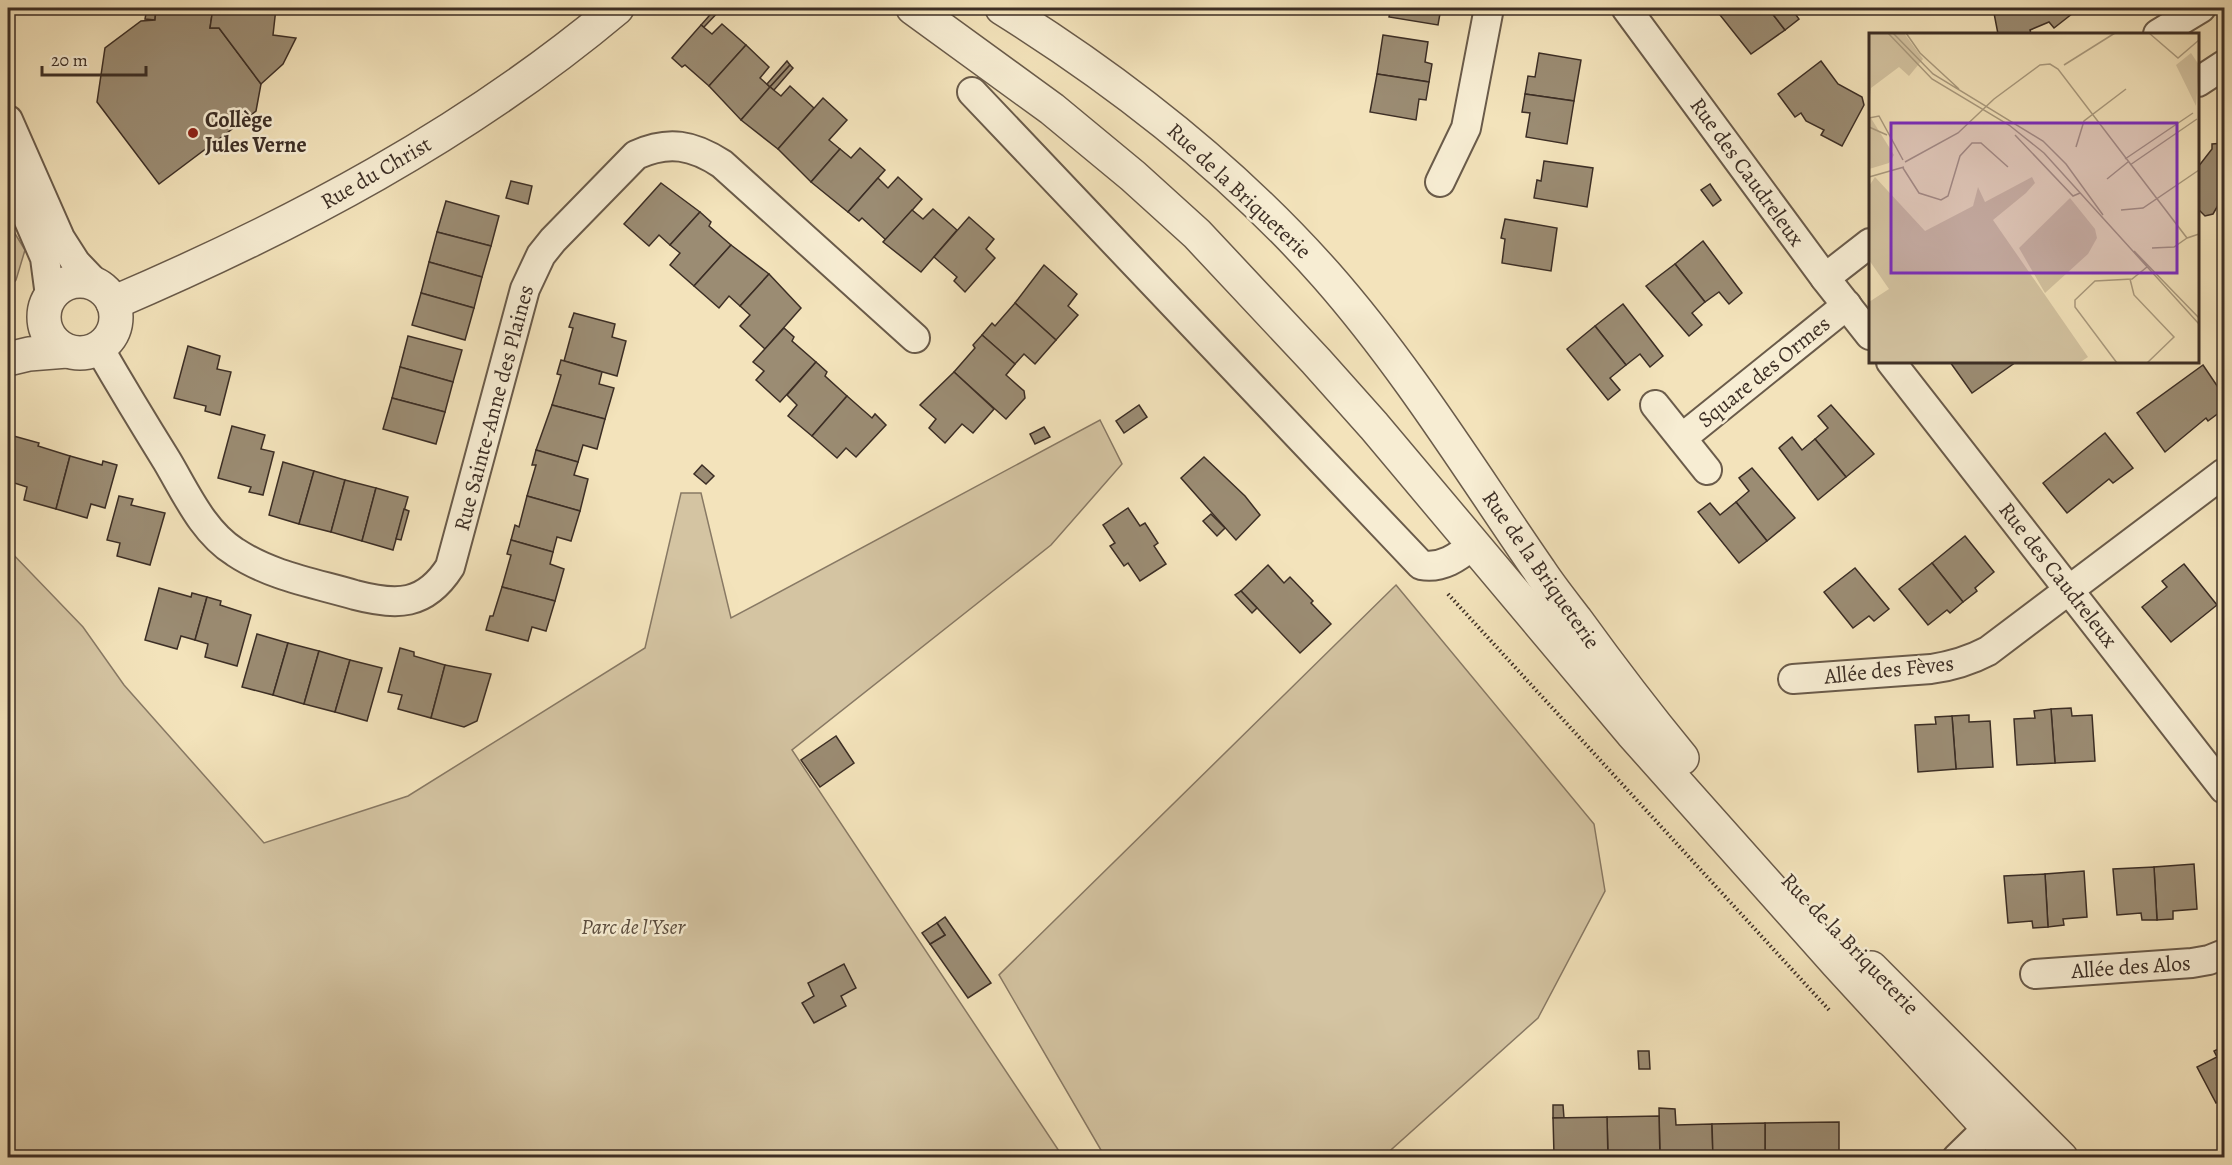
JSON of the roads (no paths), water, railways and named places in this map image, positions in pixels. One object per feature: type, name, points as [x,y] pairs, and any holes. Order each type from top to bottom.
[{"type":"street","name":"Rue du Christ","points":[[105,294],[239,247],[379,172],[459,124],[526,79],[617,8]]},
{"type":"street","name":"Rue de la Briqueterie","points":[[913,8],[1052,109],[1133,176],[1197,234],[1316,361],[1640,742],[1837,963],[1999,1117],[2061,1158]]},
{"type":"street","name":"Rue de la Briqueterie","points":[[1002,8],[1123,89],[1187,139],[1285,231],[1365,321],[1403,371],[1540,573],[1672,746],[1999,1117],[2016,1158]]},
{"type":"street","points":[[1440,182],[1466,128],[1489,8]]},
{"type":"street","name":"Rue des Caudreleux","points":[[1626,8],[1825,278],[1862,319]]},
{"type":"street","points":[[2160,33],[2201,8]]},
{"type":"street","points":[[2199,81],[2224,65]]},
{"type":"street","name":"Rue de la Briqueterie","points":[[972,92],[1421,565],[1444,564],[1473,545]]},
{"type":"street","points":[[8,120],[60,238],[76,263],[105,294],[116,314],[111,336],[83,349],[29,354],[8,359]]},
{"type":"street","name":"Rue Sainte-Anne des Plaines","points":[[83,349],[219,540],[234,552],[275,573],[376,600],[394,601],[410,600],[428,593],[440,584],[450,567],[525,289],[541,255],[636,155],[669,145],[690,148],[722,164],[915,338]]},
{"type":"street","points":[[8,172],[45,258],[47,303],[44,323],[48,335],[56,345],[83,349]]},
{"type":"street","points":[[1825,278],[1869,244]]},
{"type":"street","points":[[8,339],[32,325],[58,288],[68,282],[86,281],[105,294]]},
{"type":"street","name":"Square des Ormes","points":[[1682,438],[1862,319]]},
{"type":"street","name":"Rue des Caudreleux","points":[[1892,363],[2224,789]]},
{"type":"street","name":"Square des Ormes","points":[[1655,405],[1707,471]]},
{"type":"street","points":[[1473,473],[1473,545],[1486,546],[1501,552],[1541,595],[1572,615]]},
{"type":"street","name":"Allée des Fèves","points":[[1793,679],[1931,669],[1959,664],[1988,651],[2224,473]]},
{"type":"street","name":"Allée des Alos","points":[[2035,974],[2192,963],[2224,954]]},
{"type":"street","points":[[1957,1158],[1999,1117]]},
{"type":"place","name":"Collège Jules Verne","points":[[193,133]]},
{"type":"park label","name":"Parc de l'Yser","points":[[633,927]]}]
